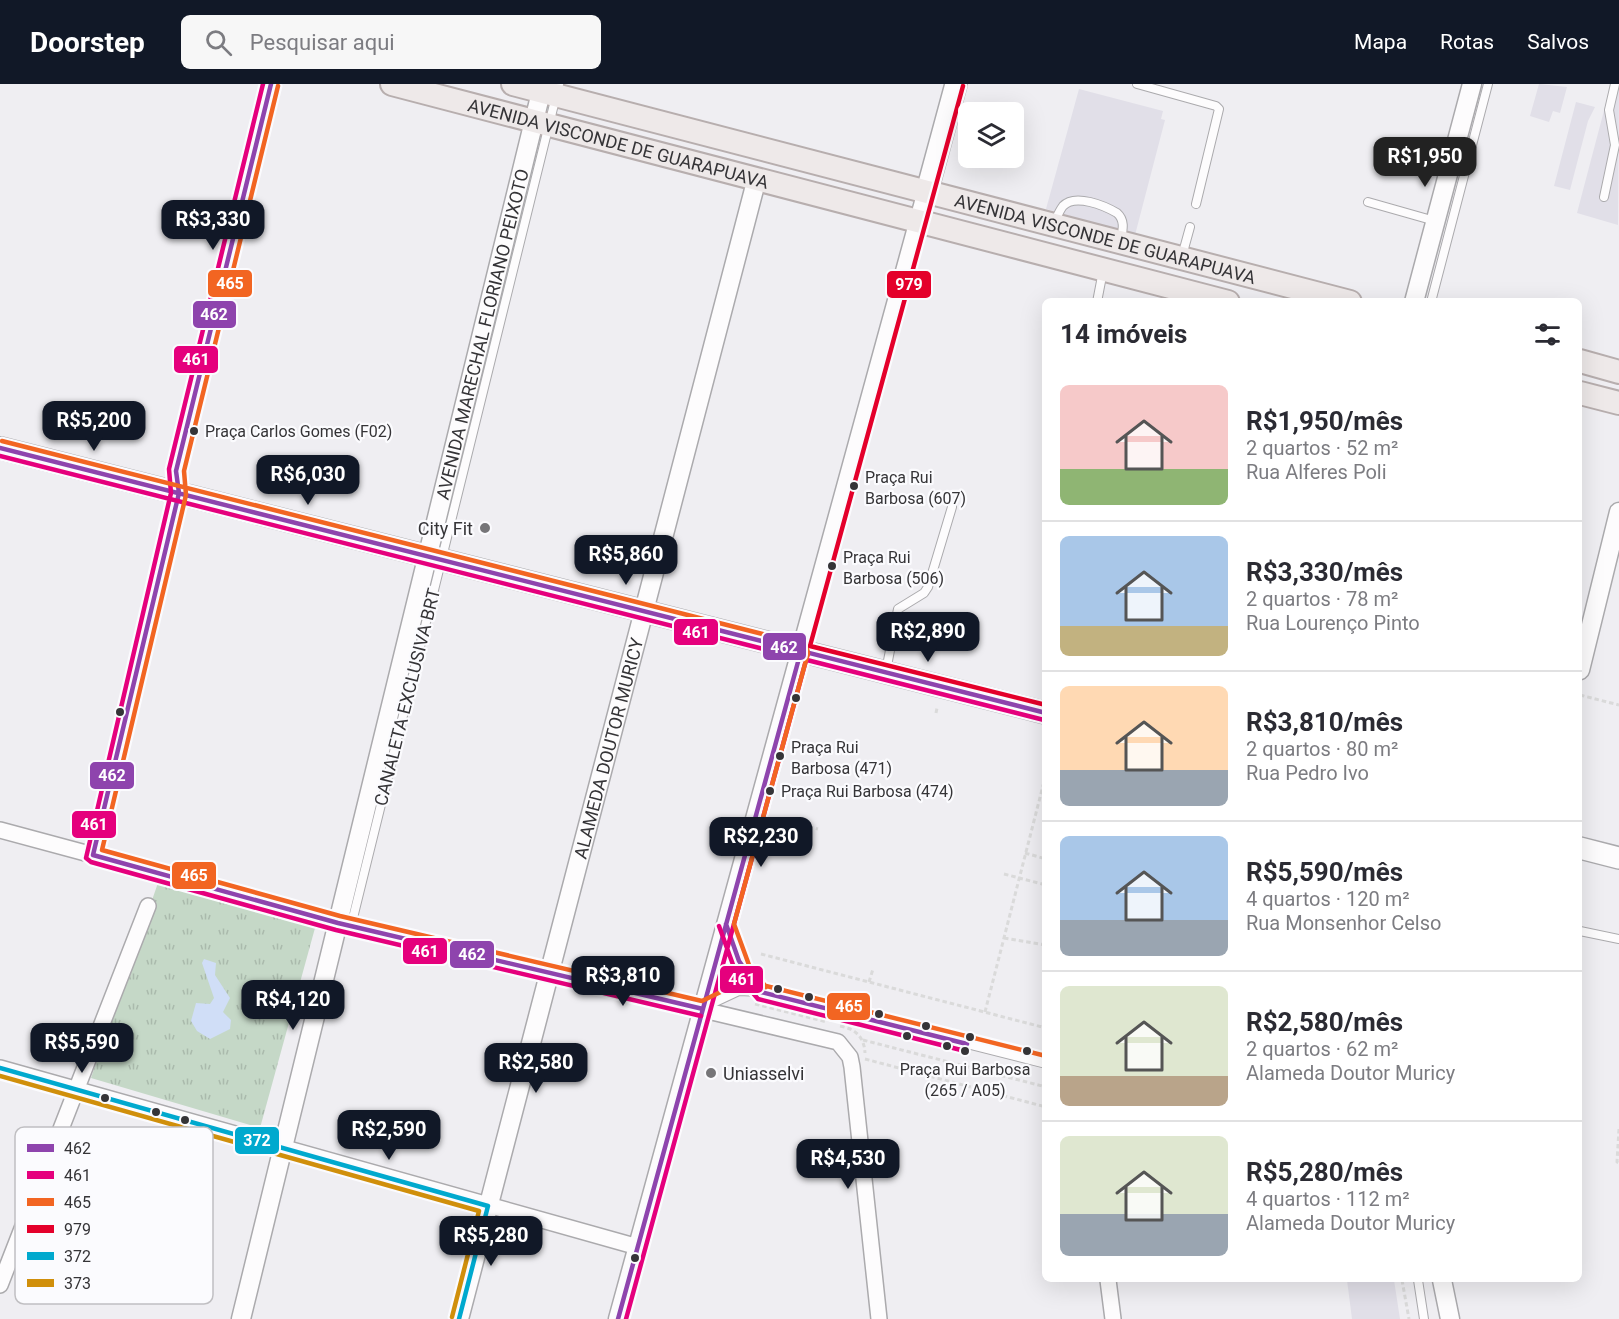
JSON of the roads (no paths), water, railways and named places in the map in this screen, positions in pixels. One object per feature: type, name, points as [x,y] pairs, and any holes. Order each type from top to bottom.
[{"type":"main road","name":"AVENIDA VISCONDE DE GUARAPUAVA","points":[[392,84],[444,91],[541,123],[1104,269],[1176,295],[1198,298]]},
{"type":"main road","name":"AVENIDA VISCONDE DE GUARAPUAVA","points":[[513,84],[550,89],[729,140],[1335,298]]},
{"type":"main road","points":[[927,191],[956,84]]},
{"type":"main road","points":[[681,159],[729,140]]},
{"type":"main road","points":[[1070,261],[1146,248]]},
{"type":"main road","points":[[1260,278],[1278,298]]},
{"type":"main road","points":[[1582,362],[1619,372]]},
{"type":"main road","points":[[1582,394],[1619,403]]},
{"type":"main road","points":[[0,448],[1042,712]]},
{"type":"main road","points":[[1582,849],[1619,858]]},
{"type":"street","points":[[178,493],[176,471],[271,84]]},
{"type":"street","points":[[1415,298],[1472,84]]},
{"type":"street","name":"AVENIDA MARECHAL FLORIANO PEIXOTO","points":[[241,1319],[282,1148],[345,924],[550,89]]},
{"type":"street","name":"ALAMEDA DOUTOR MURICY","points":[[459,1319],[757,178]]},
{"type":"street","points":[[618,1319],[927,191]]},
{"type":"street","points":[[1582,662],[1619,512]]},
{"type":"street","points":[[0,830],[93,855]]},
{"type":"street","points":[[62,1127],[148,906]]},
{"type":"street","points":[[345,924],[838,1042],[850,1056],[879,1319]]},
{"type":"street","points":[[0,1068],[207,1127]]},
{"type":"street","points":[[213,1129],[638,1247]]},
{"type":"street","points":[[0,1285],[15,1247]]},
{"type":"street","points":[[1108,1282],[1113,1319]]},
{"type":"street","points":[[1442,1282],[1449,1319]]},
{"type":"lane","points":[[1137,84],[1216,106],[1219,109],[1220,114],[1196,204]]},
{"type":"lane","points":[[1432,298],[1488,84]]},
{"type":"lane","points":[[1604,197],[1616,145],[1609,110],[1615,84]]},
{"type":"lane","points":[[1368,202],[1435,221]]},
{"type":"lane","points":[[1182,258],[1190,227]]},
{"type":"lane","points":[[1097,298],[1104,269]]},
{"type":"lane","points":[[178,493],[93,855],[345,924]]},
{"type":"lane","points":[[885,672],[898,609],[928,587],[952,507]]},
{"type":"lane","points":[[726,924],[736,959],[744,975],[762,992]]},
{"type":"lane","points":[[1582,931],[1619,939]]},
{"type":"lane","points":[[703,1009],[739,992],[762,992],[1042,1063]]},
{"type":"lane","points":[[1418,1282],[1424,1319]]},
{"type":"water","points":[[204,959],[216,963],[215,975],[230,998],[223,1012],[231,1020],[230,1029],[210,1039],[197,1031],[191,1021],[196,1003],[210,1004],[214,998],[202,963]]},
{"type":"place","name":"Praça Carlos Gomes (F02)","points":[[194,431]]},
{"type":"place","name":"Praça Rui Barbosa (607)","points":[[854,486]]},
{"type":"place","name":"City Fit","points":[[485,528]]},
{"type":"place","name":"Praça Rui Barbosa (506)","points":[[832,566]]},
{"type":"place","name":"Praça Rui Barbosa (471)","points":[[780,756]]},
{"type":"place","name":"Praça Rui Barbosa (474)","points":[[770,791]]},
{"type":"place","name":"Praça Rui Barbosa (265 / A05)","points":[[965,1051]]},
{"type":"place","name":"Uniasselvi","points":[[711,1073]]}]
